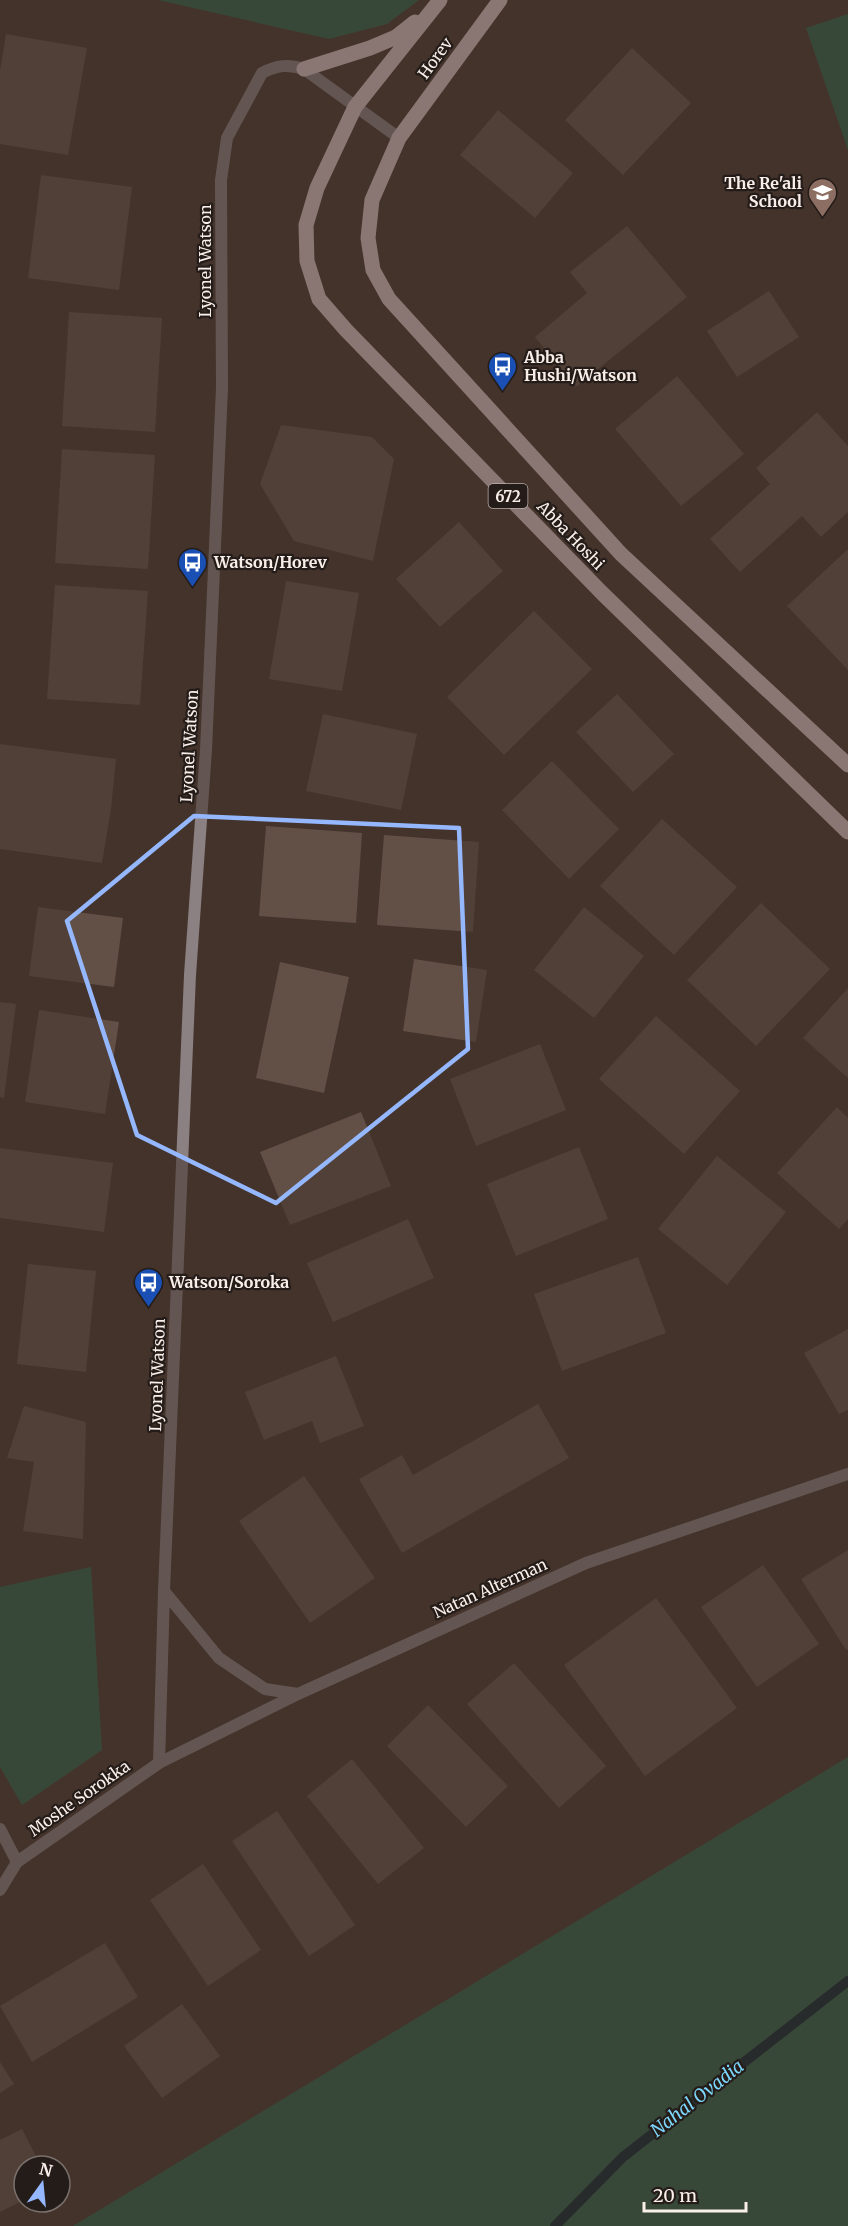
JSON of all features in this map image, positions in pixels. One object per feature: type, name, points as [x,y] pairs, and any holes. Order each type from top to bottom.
[{"type":"main road","name":"Horev","points":[[399,138],[500,0]]},
{"type":"main road","name":"Horev","points":[[355,107],[438,2]]},
{"type":"main road","points":[[304,69],[370,48],[396,36],[438,2]]},
{"type":"main road","name":"Abba Hoshi","points":[[355,107],[316,188],[306,225],[307,261],[319,299],[346,330],[602,593],[848,832]]},
{"type":"main road","name":"Abba Hoshi","points":[[399,138],[372,200],[368,238],[373,270],[389,299],[621,554],[848,765]]},
{"type":"street","name":"Lyonel Watson","points":[[159,1763],[190,975],[206,750],[222,388],[221,180],[227,138],[262,73],[272,67],[289,64],[304,69]]},
{"type":"street","points":[[304,69],[399,138]]},
{"type":"street","name":"Natan Alterman","points":[[159,1763],[298,1694],[586,1563],[848,1474]]},
{"type":"street","points":[[164,1591],[219,1658],[265,1689],[298,1694]]},
{"type":"street","name":"Moshe Sorokka","points":[[0,1890],[17,1862],[159,1763]]},
{"type":"street","points":[[0,1829],[17,1862]]},
{"type":"highlighted area","points":[[194,816],[459,828],[468,1049],[276,1203],[137,1135],[67,921]]},
{"type":"green space","points":[[158,0],[419,0],[387,24],[329,39]]},
{"type":"green space","points":[[848,14],[848,150],[806,28]]},
{"type":"green space","points":[[91,1567],[102,1750],[22,1805],[0,1767],[0,1587]]},
{"type":"green space","points":[[848,1757],[848,2226],[73,2226]]},
{"type":"building","points":[[6,34],[87,48],[68,155],[0,144],[0,71]]},
{"type":"building","points":[[632,48],[691,103],[623,175],[565,120]]},
{"type":"building","points":[[498,110],[573,173],[535,218],[460,155]]},
{"type":"building","points":[[41,175],[132,187],[119,290],[28,278]]},
{"type":"building","points":[[627,226],[687,297],[576,387],[535,337],[587,293],[570,272]]},
{"type":"building","points":[[769,291],[799,337],[737,377],[707,331]]},
{"type":"building","points":[[69,312],[162,318],[155,432],[62,426]]},
{"type":"building","points":[[677,376],[744,454],[681,506],[615,429]]},
{"type":"building","points":[[817,412],[848,446],[848,512],[821,537],[802,516],[740,572],[710,539],[770,484],[756,468]]},
{"type":"building","points":[[281,425],[372,437],[394,459],[373,561],[294,541],[260,484]]},
{"type":"building","points":[[62,449],[155,455],[148,569],[55,563]]},
{"type":"building","points":[[459,522],[503,571],[440,627],[396,579]]},
{"type":"building","points":[[848,549],[848,670],[787,606]]},
{"type":"building","points":[[286,581],[359,593],[342,691],[269,679]]},
{"type":"building","points":[[55,585],[148,591],[140,705],[47,699]]},
{"type":"building","points":[[534,611],[592,669],[504,755],[447,697]]},
{"type":"building","points":[[617,694],[674,754],[633,792],[576,732]]},
{"type":"building","points":[[323,714],[417,734],[401,810],[306,791]]},
{"type":"building","points":[[0,744],[116,759],[102,863],[0,849]]},
{"type":"building","points":[[552,761],[619,829],[569,879],[502,810]]},
{"type":"building","points":[[662,819],[737,887],[674,955],[600,886]]},
{"type":"building","points":[[266,826],[362,833],[356,923],[259,916]]},
{"type":"building","points":[[384,835],[479,842],[473,932],[377,925]]},
{"type":"building","points":[[761,903],[830,969],[756,1046],[687,980]]},
{"type":"building","points":[[38,907],[123,918],[114,987],[29,976]]},
{"type":"building","points":[[584,907],[644,956],[594,1018],[534,970]]},
{"type":"building","points":[[414,959],[487,970],[476,1042],[403,1031]]},
{"type":"building","points":[[280,962],[349,977],[324,1093],[256,1078]]},
{"type":"building","points":[[848,988],[848,1078],[803,1038]]},
{"type":"building","points":[[0,1002],[16,1004],[4,1098],[0,1097]]},
{"type":"building","points":[[39,1010],[119,1022],[105,1114],[25,1102]]},
{"type":"building","points":[[656,1016],[740,1091],[684,1154],[599,1079]]},
{"type":"building","points":[[540,1044],[566,1110],[476,1146],[450,1079]]},
{"type":"building","points":[[837,1107],[848,1118],[848,1219],[839,1229],[777,1173]]},
{"type":"building","points":[[361,1112],[391,1186],[290,1225],[260,1152]]},
{"type":"building","points":[[579,1147],[608,1219],[516,1256],[487,1184]]},
{"type":"building","points":[[0,1148],[113,1163],[104,1232],[0,1218]]},
{"type":"building","points":[[717,1156],[786,1212],[727,1285],[658,1229]]},
{"type":"building","points":[[408,1219],[434,1278],[333,1322],[307,1263]]},
{"type":"building","points":[[638,1257],[666,1333],[562,1371],[534,1294]]},
{"type":"building","points":[[28,1264],[96,1271],[86,1372],[17,1364]]},
{"type":"building","points":[[848,1329],[848,1410],[839,1414],[804,1353]]},
{"type":"building","points":[[336,1356],[364,1426],[320,1443],[312,1421],[264,1440],[245,1392]]},
{"type":"building","points":[[538,1404],[569,1458],[402,1553],[359,1479],[402,1455],[413,1475]]},
{"type":"building","points":[[24,1406],[86,1422],[83,1539],[23,1531],[34,1462],[7,1458]]},
{"type":"building","points":[[304,1476],[375,1578],[310,1623],[239,1521]]},
{"type":"building","points":[[848,1550],[848,1649],[846,1650],[801,1579]]},
{"type":"building","points":[[763,1565],[819,1644],[757,1687],[701,1607]]},
{"type":"building","points":[[656,1598],[737,1708],[645,1776],[564,1665]]},
{"type":"building","points":[[514,1663],[606,1766],[559,1808],[467,1704]]},
{"type":"building","points":[[428,1705],[508,1786],[466,1827],[387,1746]]},
{"type":"building","points":[[352,1759],[424,1848],[378,1884],[307,1796]]},
{"type":"building","points":[[277,1811],[355,1925],[309,1956],[232,1841]]},
{"type":"building","points":[[203,1864],[261,1950],[208,1986],[150,1900]]},
{"type":"building","points":[[105,1943],[138,1997],[32,2062],[0,2006]]},
{"type":"building","points":[[182,2004],[220,2056],[162,2098],[124,2046]]},
{"type":"building","points":[[0,2062],[14,2084],[0,2093]]},
{"type":"building","points":[[22,2129],[35,2154],[12,2154],[12,2206],[0,2212],[0,2140]]},
{"type":"waterway","name":"Nahal Ovadia","points":[[555,2226],[623,2157],[848,1981]]},
{"type":"place","name":"The Re'ali School","points":[[823,218]]},
{"type":"place","name":"Abba Hushi/Watson","points":[[503,392]]},
{"type":"place","name":"Watson/Horev","points":[[193,588]]},
{"type":"place","name":"Watson/Soroka","points":[[148,1308]]}]
